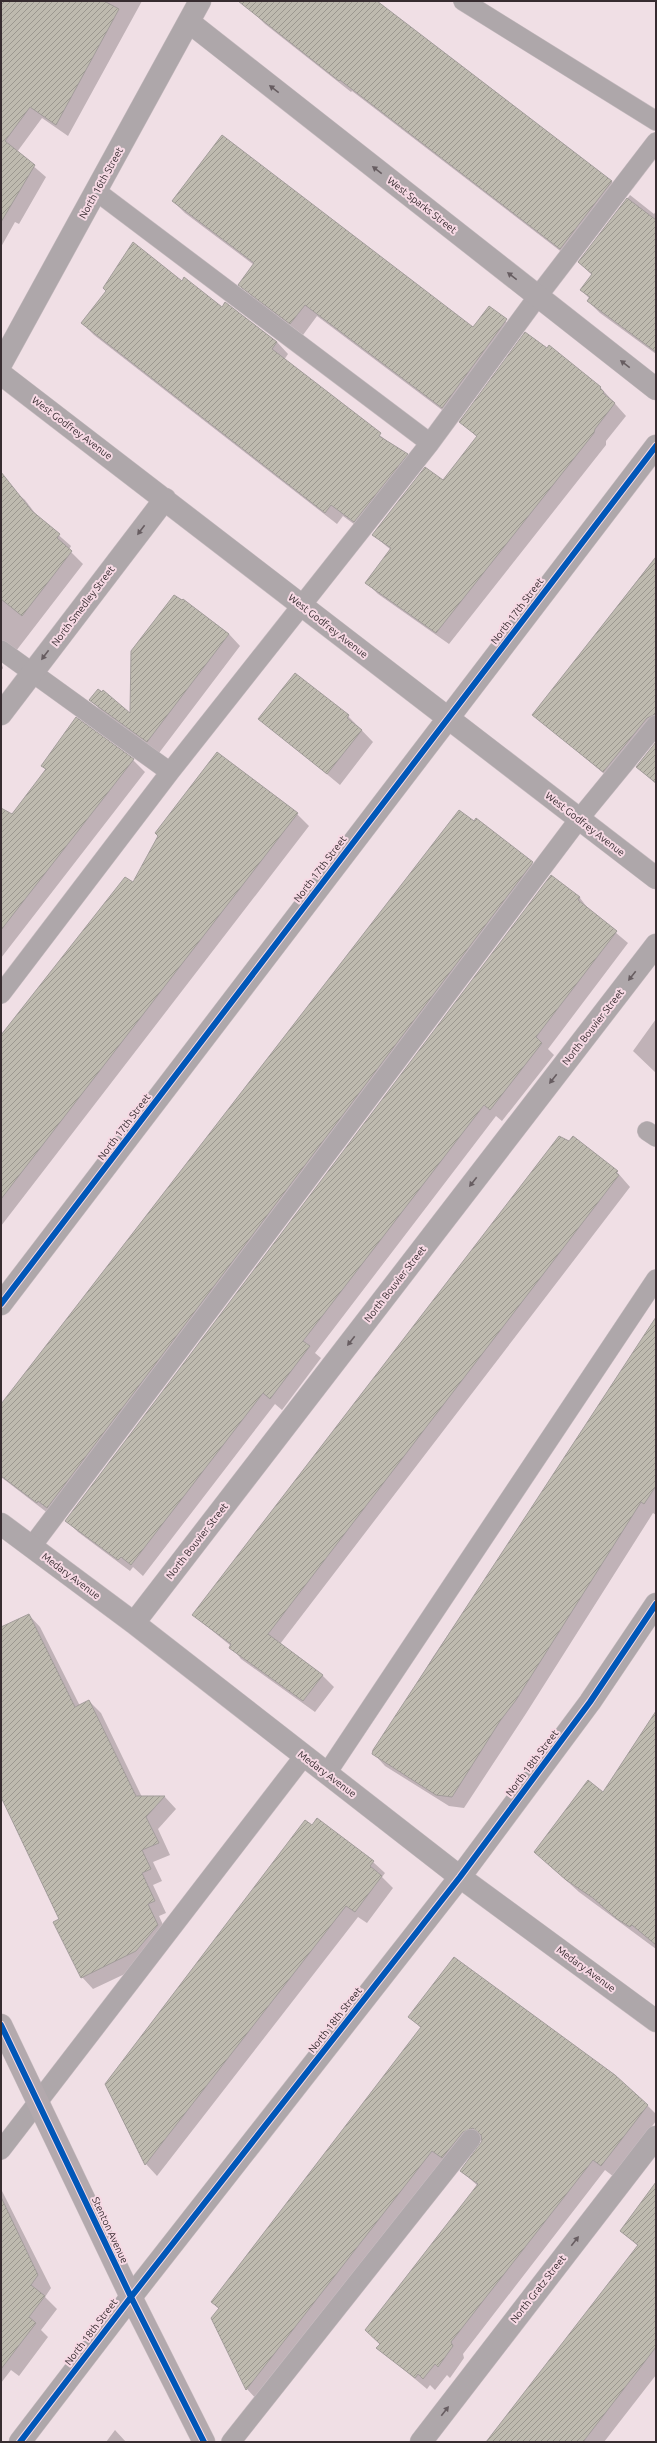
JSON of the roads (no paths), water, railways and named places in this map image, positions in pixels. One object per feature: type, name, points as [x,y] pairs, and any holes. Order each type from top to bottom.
[{"type":"main road","name":"Stenton Avenue","points":[[1,2025],[131,2297],[204,2442]]},
{"type":"street","name":"North 16th Street","points":[[1,364],[200,1]]},
{"type":"street","name":"West Sparks Street","points":[[189,22],[656,389]]},
{"type":"street","name":"West Godfrey Avenue","points":[[1,374],[656,878]]},
{"type":"street","name":"North 17th Street","points":[[1,1304],[656,446]]},
{"type":"street","name":"North Smedley Street","points":[[1,714],[165,499]]},
{"type":"street","name":"North Bouvier Street","points":[[134,1623],[656,945]]},
{"type":"street","name":"Medary Avenue","points":[[1,1524],[134,1623],[460,1877],[656,2021]]},
{"type":"street","name":"North 18th Street","points":[[20,2442],[131,2297],[460,1877],[590,1702],[656,1604]]},
{"type":"street","name":"North Gratz Street","points":[[421,2442],[656,2136]]},
{"type":"lane","points":[[463,1],[656,121]]},
{"type":"lane","points":[[1,994],[170,772],[302,607],[430,443],[538,296],[656,142]]},
{"type":"lane","points":[[96,191],[430,443]]},
{"type":"lane","points":[[1,650],[170,772]]},
{"type":"lane","points":[[32,1546],[579,820],[656,725]]},
{"type":"lane","points":[[327,1773],[656,1279]]},
{"type":"lane","points":[[1,2150],[304,1756]]},
{"type":"lane","points":[[231,2442],[471,2139]]}]
